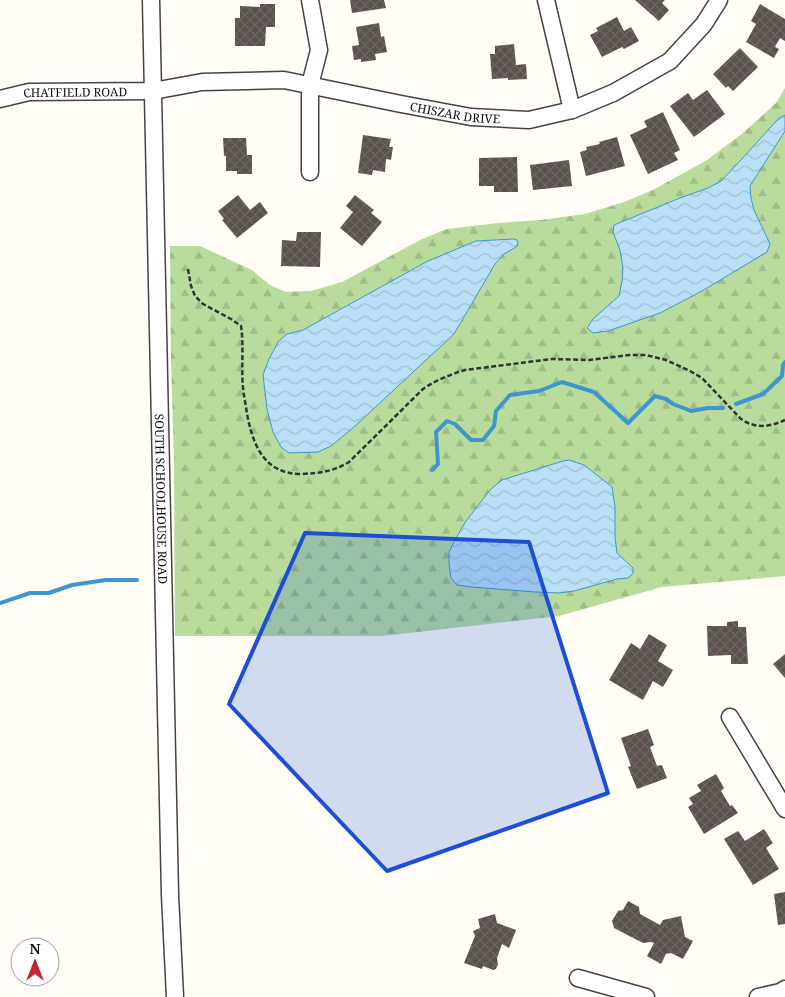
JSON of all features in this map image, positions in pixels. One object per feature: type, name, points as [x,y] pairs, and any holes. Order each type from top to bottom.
[{"type":"street","name":"SOUTH SCHOOLHOUSE ROAD","points":[[150,0],[170,896],[175,997]]},
{"type":"street","points":[[310,0],[319,50],[310,85],[310,172]]},
{"type":"street","points":[[546,0],[572,110]]},
{"type":"street","name":"CHISZAR DRIVE","points":[[153,91],[202,82],[284,80],[470,117],[529,120],[572,110],[613,93],[670,61],[704,24],[719,0]]},
{"type":"street","name":"CHATFIELD ROAD","points":[[0,99],[29,92],[153,91]]},
{"type":"street","points":[[730,718],[785,808]]},
{"type":"street","points":[[578,978],[646,997]]},
{"type":"street","points":[[758,997],[785,989]]},
{"type":"path","points":[[188,269],[195,296],[203,304],[241,326],[243,339],[243,388],[251,435],[262,457],[281,470],[294,474],[325,472],[337,469],[348,462],[423,389],[443,377],[465,370],[552,358],[589,360],[646,355],[666,360],[702,378],[747,424],[762,426],[785,420]]},
{"type":"highlighted area","points":[[305,533],[529,542],[608,793],[387,871],[229,704]]},
{"type":"green space","points":[[785,88],[785,576],[662,587],[559,616],[383,636],[175,636],[170,246],[200,246],[252,270],[270,285],[286,292],[311,291],[342,282],[422,239],[447,229],[585,214],[624,202],[653,190],[707,160],[743,133],[776,103]]},
{"type":"water","points":[[785,115],[785,131],[750,186],[754,210],[770,244],[767,252],[702,291],[660,313],[608,331],[593,333],[587,328],[593,319],[619,296],[623,268],[620,250],[613,232],[614,225],[708,188],[721,181],[778,119]]},
{"type":"water","points":[[517,240],[516,247],[504,254],[495,264],[454,334],[354,427],[331,446],[318,452],[289,453],[281,447],[273,432],[267,409],[263,375],[278,342],[287,334],[303,330],[428,261],[476,241]]},
{"type":"water","points":[[569,460],[584,465],[612,487],[617,553],[633,568],[633,573],[628,578],[559,593],[457,585],[451,578],[449,552],[466,521],[491,489],[502,480]]},
{"type":"building","points":[[350,0],[384,0],[386,8],[352,13]]},
{"type":"building","points":[[635,0],[665,0],[662,3],[669,10],[659,21]]},
{"type":"building","points":[[260,4],[275,4],[275,27],[266,27],[265,46],[235,46],[235,18],[240,18],[240,6],[260,7]]},
{"type":"building","points":[[760,4],[785,19],[785,41],[780,38],[775,47],[779,49],[774,58],[746,42],[756,24],[751,21]]},
{"type":"building","points":[[617,17],[624,31],[631,27],[639,41],[602,57],[590,35],[598,31],[596,28]]},
{"type":"building","points":[[379,23],[381,37],[384,36],[387,52],[375,54],[376,60],[361,62],[361,59],[354,60],[352,46],[359,45],[356,27]]},
{"type":"building","points":[[514,44],[516,65],[526,64],[527,79],[492,79],[490,54],[495,54],[495,46]]},
{"type":"building","points":[[740,48],[758,67],[733,91],[728,86],[726,88],[713,74]]},
{"type":"building","points":[[707,90],[725,114],[694,137],[670,106],[688,93],[693,100]]},
{"type":"building","points":[[663,112],[680,150],[674,153],[678,160],[648,174],[630,135],[647,127],[644,121]]},
{"type":"building","points":[[363,135],[391,139],[389,147],[393,147],[391,160],[386,159],[385,172],[373,170],[372,175],[358,173]]},
{"type":"building","points":[[617,137],[625,166],[586,176],[580,152],[587,150],[586,147]]},
{"type":"building","points":[[223,138],[246,138],[247,155],[252,155],[252,174],[237,174],[237,171],[226,171]]},
{"type":"building","points":[[517,157],[518,192],[494,192],[494,186],[479,186],[479,158]]},
{"type":"building","points":[[569,160],[572,186],[533,190],[530,165]]},
{"type":"building","points":[[238,195],[250,210],[260,202],[268,213],[237,238],[222,220],[224,219],[218,211]]},
{"type":"building","points":[[355,195],[374,210],[371,213],[382,222],[362,246],[340,228],[353,212],[346,206]]},
{"type":"building","points":[[297,232],[321,232],[320,267],[281,266],[282,240],[296,241]]},
{"type":"building","points":[[738,621],[738,627],[746,627],[748,664],[731,664],[731,655],[708,656],[707,626],[727,626],[727,622]]},
{"type":"building","points":[[649,634],[667,645],[658,661],[673,670],[663,687],[653,681],[643,700],[609,680],[631,643],[640,649]]},
{"type":"building","points":[[785,654],[785,678],[773,664]]},
{"type":"building","points":[[648,729],[654,745],[650,747],[657,766],[662,765],[667,778],[637,789],[628,767],[631,766],[621,738]]},
{"type":"building","points":[[716,774],[724,788],[721,791],[730,806],[732,805],[738,813],[704,834],[688,807],[693,804],[689,798],[701,791],[697,785]]},
{"type":"building","points":[[764,829],[773,843],[766,848],[779,869],[753,885],[724,839],[738,831],[745,841]]},
{"type":"building","points":[[785,892],[785,924],[778,925],[774,894]]},
{"type":"building","points":[[628,901],[639,907],[640,914],[660,925],[663,920],[681,916],[685,937],[693,941],[683,959],[671,953],[666,954],[661,964],[647,956],[654,943],[643,943],[614,928],[612,921],[618,911],[623,910]]},
{"type":"building","points":[[495,914],[497,923],[516,930],[509,948],[502,944],[497,958],[498,964],[496,969],[493,970],[483,966],[482,969],[464,963],[475,936],[473,931],[480,928],[478,919]]},
{"type":"waterway","points":[[736,404],[763,394],[782,376],[785,362]]},
{"type":"waterway","points":[[432,470],[438,464],[436,432],[447,421],[455,424],[471,440],[483,440],[494,426],[496,411],[510,395],[539,391],[562,382],[594,392],[628,423],[655,396],[691,411],[723,408]]},
{"type":"waterway","points":[[0,603],[30,593],[49,593],[72,585],[106,580],[137,580]]}]
